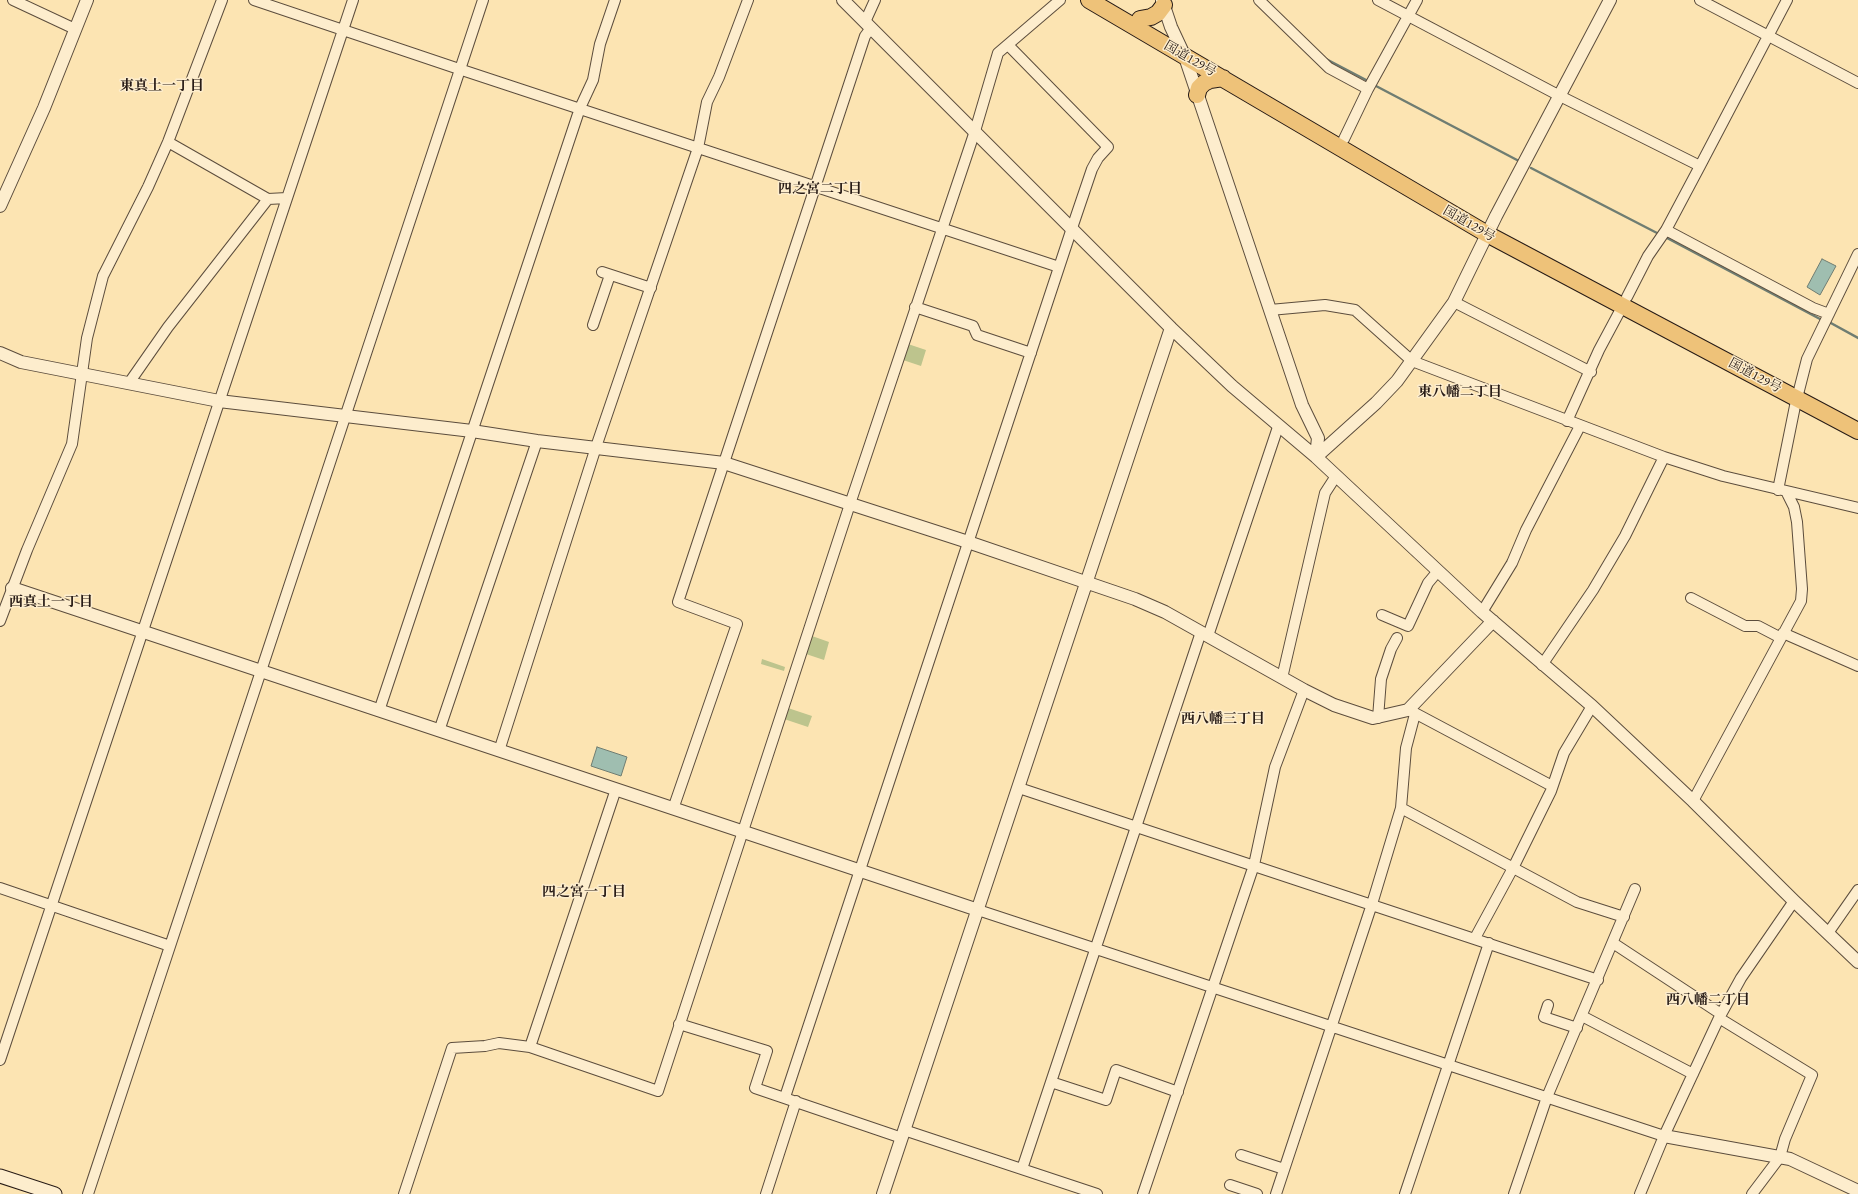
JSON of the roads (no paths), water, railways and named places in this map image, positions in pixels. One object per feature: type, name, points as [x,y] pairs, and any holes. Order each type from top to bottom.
[{"type":"highway","name":"国道129号","points":[[1089,0],[1223,78],[1352,156],[1798,393],[1858,419]]},
{"type":"highway","name":"国道129号","points":[[1110,0],[1178,42],[1344,139],[1490,230]]},
{"type":"highway","points":[[1140,19],[1151,17],[1158,13],[1163,2]]},
{"type":"highway","points":[[1197,95],[1199,88],[1210,80],[1223,78]]},
{"type":"highway","name":"国道129号","points":[[1798,393],[1858,431]]},
{"type":"main road","points":[[0,1176],[55,1194]]},
{"type":"street","points":[[13,0],[75,28]]},
{"type":"street","points":[[0,206],[44,108],[87,0]]},
{"type":"street","points":[[0,620],[72,444],[87,338],[103,276],[148,187],[168,142],[222,0]]},
{"type":"street","points":[[254,0],[343,31],[1059,267]]},
{"type":"street","points":[[0,1060],[354,0]]},
{"type":"street","points":[[88,1194],[344,416],[483,0]]},
{"type":"street","points":[[379,711],[580,108],[593,80],[600,44],[615,0]]},
{"type":"street","points":[[499,751],[596,447],[698,148],[707,102],[738,31],[748,0]]},
{"type":"street","points":[[843,0],[1171,328],[1232,386],[1278,427],[1316,457],[1482,612],[1542,665],[1592,706],[1693,800],[1794,901],[1858,962]]},
{"type":"street","points":[[673,808],[737,624],[678,602],[816,187],[865,36],[875,0]]},
{"type":"street","points":[[404,1194],[452,1048],[485,1046],[499,1043],[530,1047],[658,1091],[915,307],[975,131],[998,53],[1060,0]]},
{"type":"street","points":[[1259,0],[1328,68],[1368,89]]},
{"type":"street","points":[[1378,0],[1560,96],[1700,166]]},
{"type":"street","points":[[1344,139],[1368,89],[1417,0]]},
{"type":"street","points":[[1316,457],[1376,403],[1397,381],[1454,302],[1610,0]]},
{"type":"street","points":[[1700,0],[1858,83]]},
{"type":"street","points":[[1567,421],[1591,372],[1599,350],[1648,256],[1666,230],[1787,0]]},
{"type":"street","points":[[1163,2],[1178,42],[1185,56],[1302,405],[1318,438],[1316,457]]},
{"type":"street","points":[[784,1097],[1092,169],[1098,158],[1108,147],[1008,45]]},
{"type":"street","points":[[168,142],[268,198],[287,198]]},
{"type":"street","points":[[129,382],[168,327],[268,198]]},
{"type":"street","points":[[1666,230],[1813,308],[1829,314]]},
{"type":"street","points":[[1693,800],[1801,601],[1802,589],[1794,507],[1782,491],[1798,393],[1807,359],[1858,254]]},
{"type":"street","points":[[593,324],[606,273],[651,288]]},
{"type":"street","points":[[1454,302],[1591,372]]},
{"type":"street","points":[[1270,310],[1325,305],[1355,310],[1412,361],[1664,457],[1723,476],[1858,508]]},
{"type":"street","points":[[915,307],[973,326],[977,335],[1031,353]]},
{"type":"street","points":[[883,1194],[1088,582],[1171,328]]},
{"type":"street","points":[[0,353],[21,362],[129,382],[219,401],[724,463],[1088,582],[1165,612],[1282,678],[1334,705],[1363,716],[1378,718],[1412,712],[1552,786]]},
{"type":"street","points":[[1482,612],[1512,563],[1580,426]]},
{"type":"street","points":[[1022,1169],[1137,827],[1278,427]]},
{"type":"street","points":[[439,731],[537,441]]},
{"type":"street","points":[[1542,665],[1593,590],[1625,536],[1664,457]]},
{"type":"street","points":[[1282,678],[1325,493],[1336,476]]},
{"type":"street","points":[[1382,615],[1408,626],[1428,583],[1438,571]]},
{"type":"street","points":[[12,588],[978,910],[1664,1136],[1790,1159],[1858,1191]]},
{"type":"street","points":[[1691,598],[1745,626],[1758,626],[1858,666]]},
{"type":"street","points":[[1276,1194],[1372,904],[1401,808],[1406,748],[1412,712],[1493,621]]},
{"type":"street","points":[[1378,718],[1381,679],[1391,649],[1397,638]]},
{"type":"street","points":[[1143,1194],[1254,866],[1275,766],[1304,690]]},
{"type":"street","points":[[1475,938],[1512,868],[1552,786],[1564,753],[1592,706]]},
{"type":"street","points":[[1018,788],[1475,938],[1598,980]]},
{"type":"street","points":[[530,1047],[616,789]]},
{"type":"street","points":[[1401,808],[1577,902],[1624,917]]},
{"type":"street","points":[[0,888],[170,946]]},
{"type":"street","points":[[1514,1194],[1547,1097],[1598,980],[1635,889]]},
{"type":"street","points":[[1828,933],[1858,890]]},
{"type":"street","points":[[1640,1194],[1664,1136],[1720,1016],[1741,978],[1794,901]]},
{"type":"street","points":[[1405,1194],[1489,943]]},
{"type":"street","points":[[1613,943],[1720,1016],[1812,1074],[1785,1139],[1780,1157],[1752,1194]]},
{"type":"street","points":[[1548,1005],[1544,1017],[1577,1028]]},
{"type":"street","points":[[1582,1016],[1693,1074]]},
{"type":"street","points":[[679,1024],[767,1051],[755,1088],[1022,1169],[1097,1194]]},
{"type":"street","points":[[1051,1082],[1106,1100],[1116,1070],[1178,1092]]},
{"type":"street","points":[[766,1194],[796,1101]]},
{"type":"street","points":[[1240,1155],[1284,1169]]},
{"type":"street","points":[[1230,1185],[1257,1194]]},
{"type":"waterway","points":[[1326,59],[1368,81]]},
{"type":"waterway","points":[[1376,86],[1517,160]]},
{"type":"waterway","points":[[1531,168],[1657,233]]},
{"type":"waterway","points":[[1667,238],[1820,319]]},
{"type":"waterway","points":[[1829,322],[1858,338]]},
{"type":"district","name":"東真土一丁目","points":[[162,86]]},
{"type":"district","name":"四之宮二丁目","points":[[820,189]]},
{"type":"district","name":"東八幡二丁目","points":[[1460,392]]},
{"type":"district","name":"西真土一丁目","points":[[51,602]]},
{"type":"district","name":"西八幡三丁目","points":[[1223,719]]},
{"type":"district","name":"四之宮一丁目","points":[[584,892]]},
{"type":"district","name":"西八幡二丁目","points":[[1708,1000]]}]
